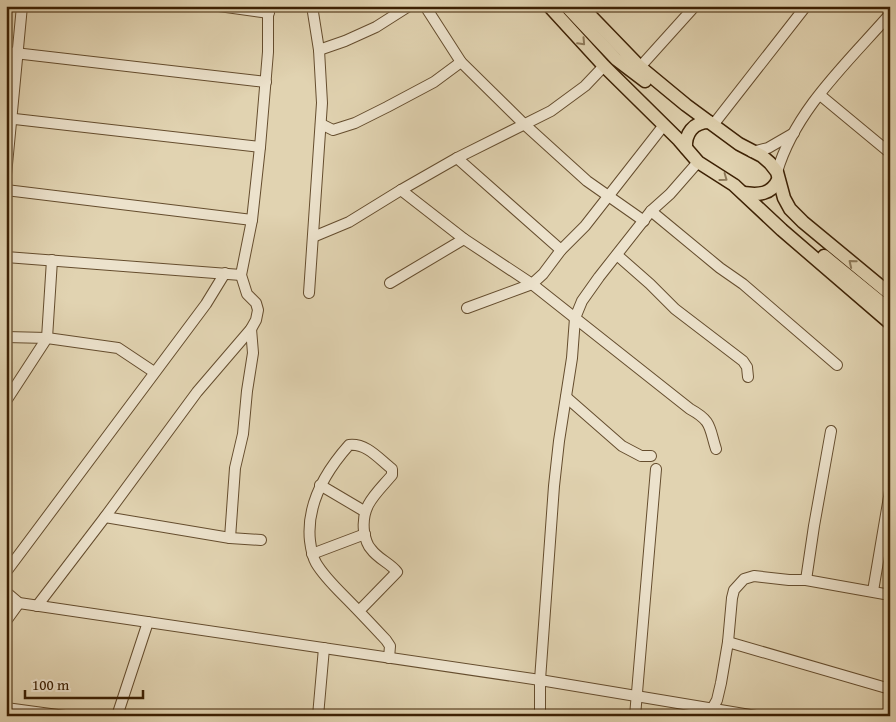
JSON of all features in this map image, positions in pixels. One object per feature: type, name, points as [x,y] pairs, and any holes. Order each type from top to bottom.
[{"type":"main road","points":[[549,6],[604,66],[683,144],[698,162],[718,173],[743,193],[770,219],[890,323]]},
{"type":"main road","points":[[566,6],[616,59],[678,106],[690,114],[707,120]]},
{"type":"main road","points":[[581,6],[640,66],[739,144],[762,156],[778,176],[784,198],[790,209],[890,294]]},
{"type":"main road","points":[[616,59],[624,74],[675,125],[683,144]]},
{"type":"main road","points":[[683,144],[690,130],[696,124],[707,120]]},
{"type":"main road","points":[[743,193],[753,194],[772,190],[778,176]]},
{"type":"main road","points":[[790,209],[790,217],[794,225],[813,241],[825,256]]},
{"type":"main road","points":[[770,219],[778,222],[809,247],[825,256],[890,310]]},
{"type":"street","points":[[6,175],[9,119],[18,54],[22,6]]},
{"type":"street","points":[[37,606],[197,392],[251,329],[256,320],[258,310],[256,303],[248,294],[241,275],[252,220],[260,147],[266,82],[268,10],[219,6]]},
{"type":"street","points":[[309,293],[322,88],[319,50],[312,6]]},
{"type":"street","points":[[319,50],[368,30],[409,6]]},
{"type":"street","points":[[425,6],[462,62],[523,124],[586,181],[644,221]]},
{"type":"street","points":[[640,66],[696,6]]},
{"type":"street","points":[[707,120],[806,6]]},
{"type":"street","points":[[778,176],[781,159],[794,133],[820,95],[890,14]]},
{"type":"street","points":[[6,52],[266,82]]},
{"type":"street","points":[[321,124],[333,130],[354,123],[434,82],[462,62]]},
{"type":"street","points":[[313,237],[349,222],[457,158],[551,111],[585,86],[604,66]]},
{"type":"street","points":[[820,95],[889,152]]},
{"type":"street","points":[[9,119],[260,147]]},
{"type":"street","points":[[467,308],[532,284],[543,274],[561,250],[585,226],[664,125]]},
{"type":"street","points":[[752,152],[768,148],[794,133]]},
{"type":"street","points":[[457,158],[561,250]]},
{"type":"street","points":[[540,716],[540,680],[554,486],[572,358],[575,318],[582,300],[617,255],[652,211],[698,162]]},
{"type":"street","points":[[6,190],[252,220]]},
{"type":"street","points":[[401,190],[464,239],[532,284],[690,409],[705,418],[716,449]]},
{"type":"street","points":[[652,211],[720,268],[743,284],[837,365]]},
{"type":"street","points":[[390,283],[464,239]]},
{"type":"street","points":[[617,255],[675,309],[743,361],[747,367],[748,377]]},
{"type":"street","points":[[6,256],[241,275]]},
{"type":"street","points":[[6,401],[47,338],[52,260]]},
{"type":"street","points":[[6,572],[206,304],[225,273]]},
{"type":"street","points":[[230,538],[235,468],[243,434],[253,353],[251,329]]},
{"type":"street","points":[[6,337],[47,338],[118,348],[154,372]]},
{"type":"street","points":[[566,397],[622,446],[641,456],[651,456]]},
{"type":"street","points":[[806,580],[831,431]]},
{"type":"street","points":[[358,611],[397,572],[380,560],[369,548],[365,534],[364,511],[393,472],[392,469],[366,448],[361,445],[349,445],[334,462],[320,485],[310,511],[309,531],[312,554],[316,564],[330,581],[358,611],[386,640],[390,646],[389,658]]},
{"type":"street","points":[[635,716],[656,469]]},
{"type":"street","points":[[320,485],[364,511]]},
{"type":"street","points":[[873,591],[890,491]]},
{"type":"street","points":[[105,517],[230,538],[261,540]]},
{"type":"street","points":[[312,554],[365,534]]},
{"type":"street","points":[[712,712],[718,696],[728,642],[732,598],[734,590],[744,579],[754,576],[806,580],[890,595]]},
{"type":"street","points":[[6,592],[19,603],[37,606],[540,680],[636,696],[712,712],[756,716]]},
{"type":"street","points":[[6,621],[19,603]]},
{"type":"street","points":[[117,716],[148,622]]},
{"type":"street","points":[[728,642],[890,689]]},
{"type":"street","points":[[318,716],[324,648]]},
{"type":"street","points":[[6,708],[38,714],[65,716]]}]
